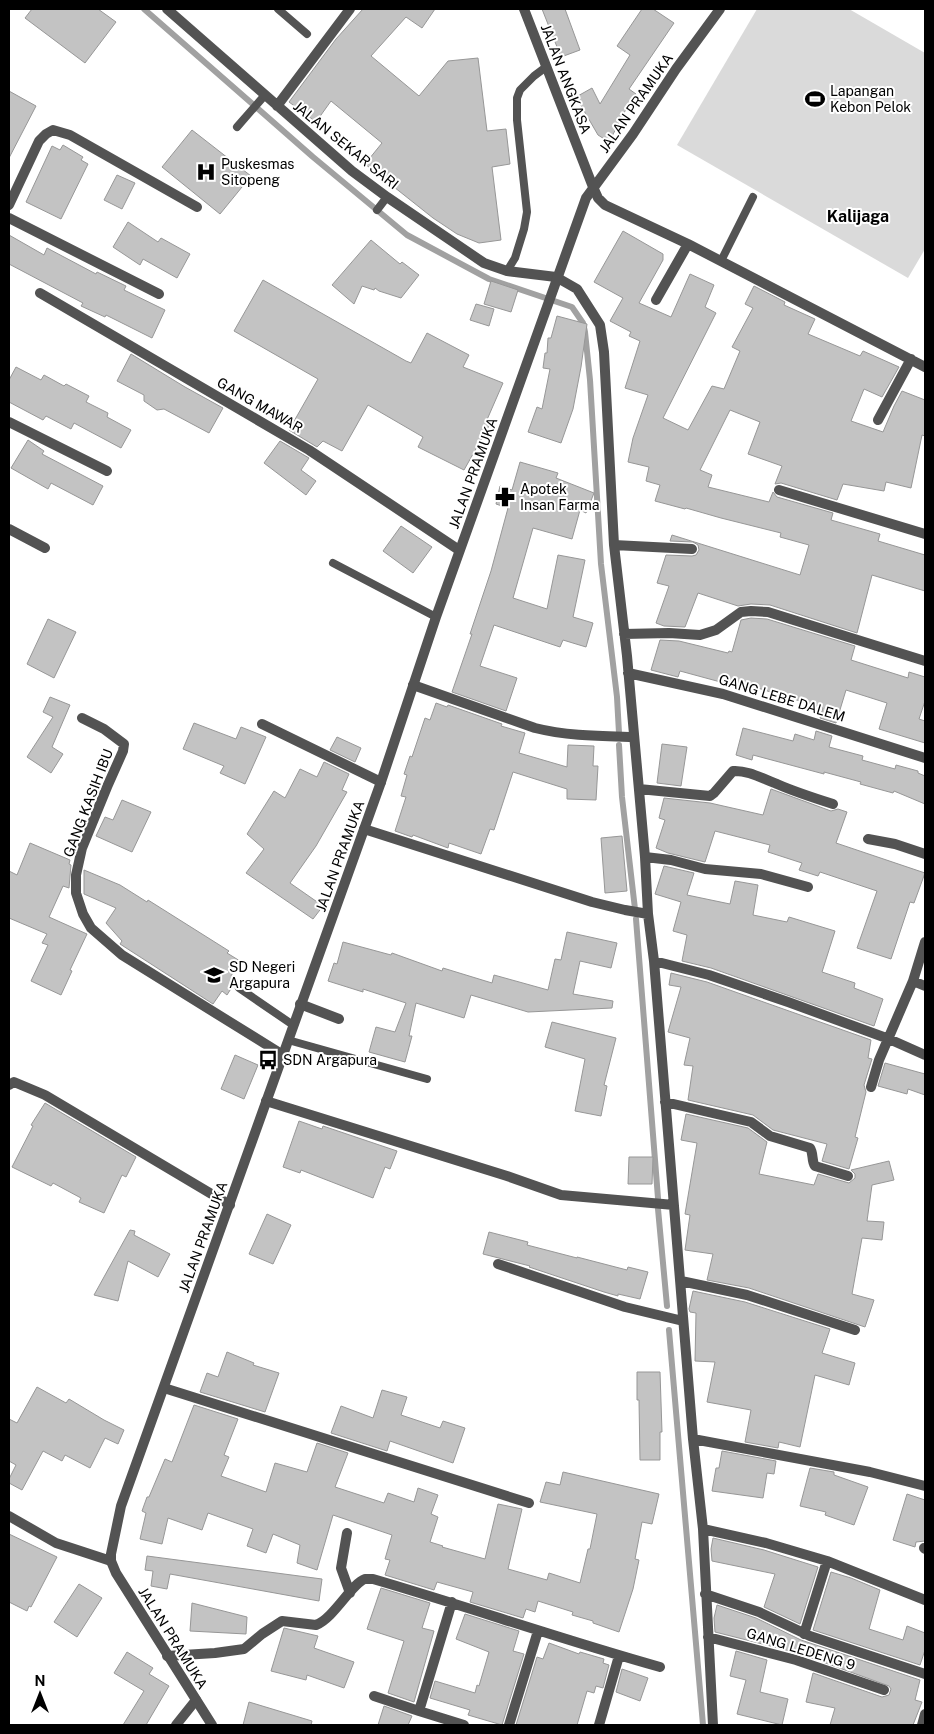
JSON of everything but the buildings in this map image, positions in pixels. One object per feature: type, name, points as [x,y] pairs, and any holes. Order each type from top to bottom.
[{"type":"street","name":"JALAN SEKAR SARI","points":[[166,9],[262,99],[276,106],[352,172],[387,197],[484,263],[507,271],[556,277]]},
{"type":"street","points":[[276,106],[350,9]]},
{"type":"street","name":"JALAN ANGKASA","points":[[524,9],[593,187],[601,202],[688,244],[925,367]]},
{"type":"street","name":"JALAN PRAMUKA","points":[[212,1725],[167,1656],[116,1573],[111,1561],[121,1506],[381,782],[459,550],[586,198],[720,9]]},
{"type":"street","points":[[9,205],[39,141],[53,130],[70,135],[196,207]]},
{"type":"street","points":[[9,218],[159,294]]},
{"type":"street","points":[[656,300],[688,244]]},
{"type":"street","points":[[556,277],[577,289],[600,325],[604,352],[614,545],[639,789],[664,1102],[681,1281],[692,1439],[703,1529],[713,1725]]},
{"type":"street","name":"GANG MAWAR","points":[[40,293],[309,450],[459,550]]},
{"type":"street","points":[[878,420],[912,359]]},
{"type":"street","points":[[9,422],[107,472]]},
{"type":"street","points":[[779,490],[925,534]]},
{"type":"street","points":[[9,529],[45,548]]},
{"type":"street","points":[[614,545],[692,549]]},
{"type":"street","points":[[624,634],[668,633],[700,635],[716,630],[741,612],[751,610],[768,612],[925,661]]},
{"type":"street","name":"GANG LEBE DALEM","points":[[628,673],[723,694],[925,758]]},
{"type":"street","points":[[414,685],[551,732],[634,737]]},
{"type":"street","name":"GANG KASIH IBU","points":[[82,718],[104,729],[124,744],[123,751],[82,848],[76,875],[76,893],[83,914],[91,928],[128,959],[283,1055]]},
{"type":"street","points":[[262,724],[381,782]]},
{"type":"street","points":[[639,789],[710,796],[733,771],[737,771],[750,773],[832,804]]},
{"type":"street","points":[[364,829],[592,902],[648,914]]},
{"type":"street","points":[[868,839],[895,844],[925,854]]},
{"type":"street","points":[[645,857],[671,860],[705,869],[761,874],[808,887]]},
{"type":"street","points":[[871,1087],[879,1060],[913,981],[925,942]]},
{"type":"street","points":[[654,961],[709,975],[888,1039],[925,1055]]},
{"type":"street","points":[[913,981],[925,986]]},
{"type":"street","points":[[300,1004],[339,1019]]},
{"type":"street","points":[[9,1084],[14,1082],[45,1095],[230,1205]]},
{"type":"street","points":[[266,1101],[507,1176],[561,1195],[674,1205]]},
{"type":"street","points":[[664,1102],[751,1122],[770,1136],[810,1148],[813,1152],[815,1166],[848,1176]]},
{"type":"street","points":[[498,1264],[625,1306],[683,1321]]},
{"type":"street","points":[[681,1281],[747,1295],[855,1330]]},
{"type":"street","points":[[164,1388],[529,1503]]},
{"type":"street","points":[[692,1439],[870,1472],[925,1486]]},
{"type":"street","points":[[9,1516],[33,1531],[68,1548],[111,1561]]},
{"type":"street","points":[[703,1529],[766,1543],[827,1561],[925,1600]]},
{"type":"street","points":[[347,1533],[341,1568],[350,1593]]},
{"type":"street","points":[[804,1634],[827,1561]]},
{"type":"street","points":[[167,1656],[234,1652],[244,1649],[282,1621],[316,1626],[328,1617],[364,1579],[373,1579],[452,1602],[619,1656],[660,1667]]},
{"type":"street","points":[[705,1594],[752,1609],[804,1634],[925,1674]]},
{"type":"street","points":[[419,1710],[452,1602]]},
{"type":"street","points":[[509,1725],[538,1631]]},
{"type":"street","name":"GANG LEDENG 9","points":[[708,1637],[796,1660],[884,1690]]},
{"type":"street","points":[[599,1725],[619,1656]]},
{"type":"street","points":[[374,1696],[464,1725]]},
{"type":"street","points":[[176,1725],[196,1700]]},
{"type":"street","points":[[922,1725],[925,1714]]},
{"type":"lane","points":[[278,9],[307,34]]},
{"type":"lane","points":[[507,271],[515,258],[527,212],[517,120],[517,98],[520,90],[546,67]]},
{"type":"lane","points":[[237,126],[262,99]]},
{"type":"lane","points":[[377,210],[387,197]]},
{"type":"lane","points":[[721,261],[753,197]]},
{"type":"lane","points":[[332,563],[436,617]]},
{"type":"lane","points":[[239,988],[293,1025]]},
{"type":"lane","points":[[288,1040],[427,1079]]},
{"type":"shaded area","name":"Lapangan Kebon Pelok","points":[[757,9],[849,9],[925,53],[925,249],[908,278],[677,145]]},
{"type":"waterway","points":[[144,9],[313,157],[407,235],[489,279],[572,307],[583,323],[590,380],[601,564],[617,697],[619,733]]},
{"type":"waterway","points":[[619,745],[622,797],[635,909]]},
{"type":"waterway","points":[[636,919],[658,1198]]},
{"type":"waterway","points":[[658,1209],[667,1306]]},
{"type":"waterway","points":[[669,1330],[703,1725]]},
{"type":"place","name":"Lapangan Kebon Pelok","points":[[815,99]]},
{"type":"place","name":"Puskesmas Sitopeng","points":[[206,172]]},
{"type":"place","name":"Apotek Insan Farma","points":[[505,497]]},
{"type":"place","name":"SD Negeri Argapura","points":[[214,975]]},
{"type":"place","name":"SDN Argapura","points":[[268,1060]]},
{"type":"district","name":"Kalijaga","points":[[858,216]]}]
